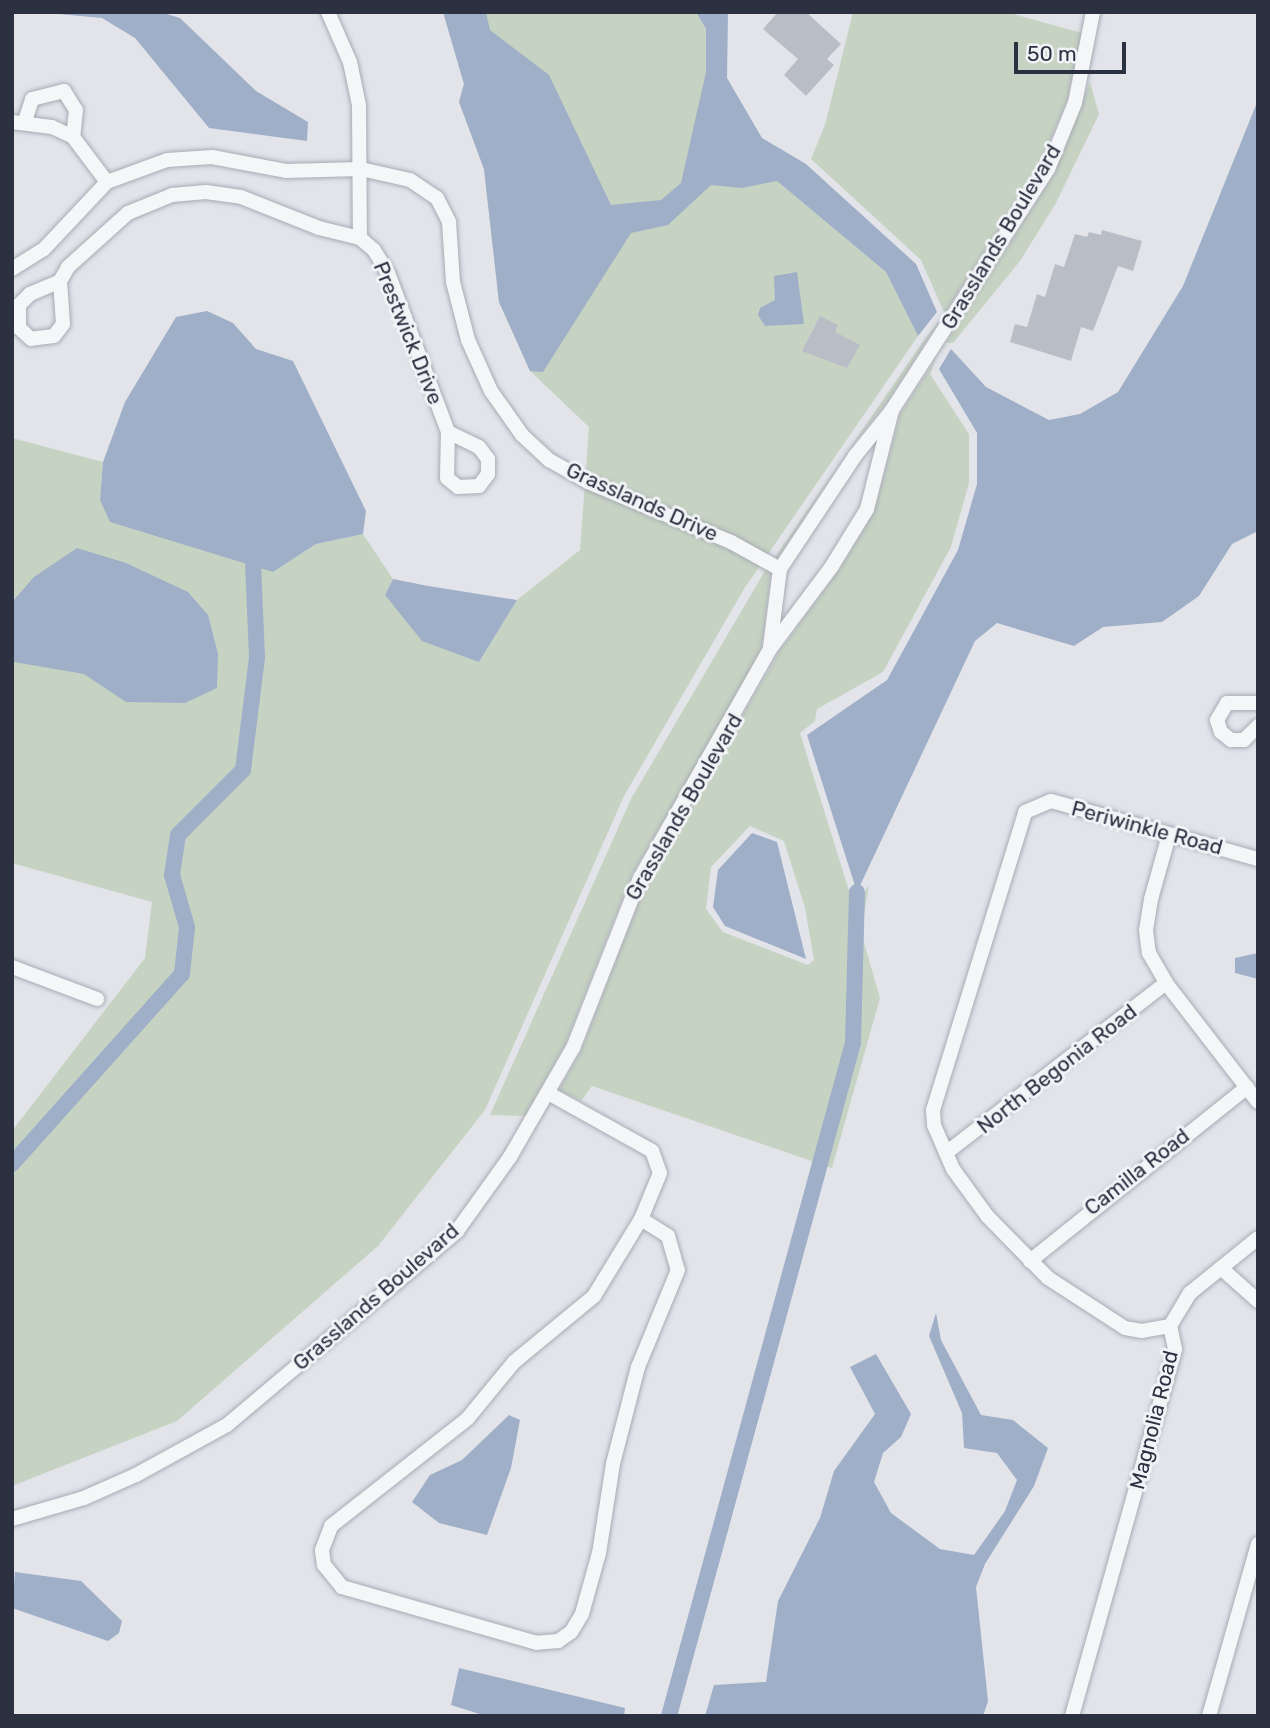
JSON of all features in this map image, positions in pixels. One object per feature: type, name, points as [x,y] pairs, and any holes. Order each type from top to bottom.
[{"type":"street","name":"Prestwick Drive","points":[[328,12],[350,62],[357,94],[361,169],[360,238]]},
{"type":"street","name":"Grasslands Boulevard","points":[[770,649],[780,569],[855,456],[892,410],[1048,169],[1079,90],[1093,12]]},
{"type":"street","points":[[73,137],[76,110],[64,91],[32,99],[18,122],[52,127],[73,137],[107,182]]},
{"type":"street","name":"Grasslands Drive","points":[[12,269],[43,250],[107,182],[167,160],[196,156],[286,171],[361,169],[410,180],[437,198],[449,222],[453,282],[468,340],[491,391],[522,435],[550,460],[587,482],[732,542],[780,569]]},
{"type":"street","name":"Prestwick Drive","points":[[60,281],[68,267],[119,220],[172,195],[206,192],[241,197],[319,228],[360,238],[374,250],[388,273],[448,432]]},
{"type":"street","name":"Grasslands Boulevard","points":[[12,1519],[84,1498],[136,1475],[227,1425],[457,1231],[510,1157],[573,1048],[640,878],[770,649],[832,566],[867,509],[892,410]]},
{"type":"street","points":[[1258,703],[1227,703],[1217,720],[1221,732],[1231,740],[1244,740],[1258,726]]},
{"type":"street","name":"Periwinkle Road","points":[[1036,805],[1051,802],[1258,859]]},
{"type":"street","name":"Magnolia Road","points":[[1036,805],[1019,820],[933,1110],[934,1125],[946,1153],[988,1217],[1030,1261],[1068,1294],[1125,1328],[1142,1331],[1170,1326],[1175,1349],[1072,1716]]},
{"type":"street","points":[[1169,835],[1146,930],[1149,953],[1166,983],[1258,1102]]},
{"type":"street","points":[[12,967],[97,999]]},
{"type":"street","name":"North Begonia Road","points":[[946,1153],[1166,983]]},
{"type":"street","name":"Camilla Road","points":[[1030,1261],[1050,1241],[1247,1087]]},
{"type":"street","points":[[548,1093],[652,1150],[660,1173],[641,1219],[594,1296],[514,1362],[468,1419],[389,1476],[331,1526],[322,1550],[324,1565],[342,1587],[537,1643],[558,1641],[571,1632],[582,1614],[599,1553],[613,1464],[638,1367],[678,1270],[668,1236],[641,1219]]},
{"type":"street","points":[[1170,1326],[1189,1293],[1258,1238]]},
{"type":"street","points":[[1221,1268],[1258,1301]]},
{"type":"street","points":[[1209,1716],[1258,1544]]},
{"type":"green space","points":[[443,12],[696,12],[706,29],[706,72],[777,181],[886,272],[918,336],[744,589],[624,796],[485,1110],[378,1246],[177,1421],[12,1486],[12,1131],[145,958],[152,902],[12,863],[12,438],[103,462],[100,500],[273,572],[316,544],[363,534],[393,579],[385,595],[479,662],[517,600],[580,550],[589,427],[530,371],[499,302],[484,169],[459,102],[464,84]]},
{"type":"green space","points":[[853,12],[1006,12],[1082,33],[1067,100],[1040,165],[943,315],[921,260],[811,159],[825,125]]},
{"type":"green space","points":[[1090,82],[1099,114],[1056,203],[1020,261],[953,343],[946,343],[1055,173]]},
{"type":"green space","points":[[942,318],[888,401],[848,451],[924,340]]},
{"type":"green space","points":[[936,359],[930,374],[969,434],[969,483],[951,547],[883,672],[817,709],[815,721],[800,733],[850,894],[861,898],[869,885],[861,932],[880,998],[832,1168],[592,1086],[581,1101],[559,1090],[581,1051],[647,881],[779,652],[839,570],[874,513],[900,414]],"holes":[[[750,826],[784,841],[805,908],[814,960],[808,965],[723,932],[706,909],[711,867]]]},
{"type":"green space","points":[[845,455],[778,558],[775,557]]},
{"type":"green space","points":[[766,569],[771,573],[762,646],[731,707],[632,874],[565,1045],[525,1116],[490,1115],[631,799]]},
{"type":"water","points":[[37,12],[160,12],[180,18],[256,91],[308,122],[307,141],[209,128],[135,38],[102,18]]},
{"type":"water","points":[[443,12],[486,12],[490,30],[549,75],[611,205],[661,200],[681,183],[706,72],[706,29],[696,12],[728,12],[727,78],[762,138],[806,164],[916,264],[937,312],[918,336],[886,272],[777,181],[742,188],[711,185],[668,225],[631,233],[543,372],[530,371],[499,302],[484,169],[459,102],[464,84]]},
{"type":"water","points":[[1258,100],[1258,531],[1232,544],[1199,596],[1162,622],[1103,627],[1074,646],[997,623],[975,641],[857,892],[807,735],[887,680],[958,550],[977,484],[977,433],[939,369],[951,349],[986,387],[1049,420],[1080,414],[1118,392],[1183,286]]},
{"type":"water","points":[[797,272],[804,324],[765,326],[758,315],[760,308],[775,300],[774,276]]},
{"type":"water","points":[[207,311],[233,323],[256,349],[293,361],[366,511],[363,534],[316,544],[273,572],[110,522],[100,500],[103,462],[125,402],[176,317]]},
{"type":"water","points":[[77,548],[126,563],[188,592],[208,615],[218,654],[217,688],[185,703],[126,702],[84,674],[14,662],[12,602],[34,577]]},
{"type":"water","points":[[393,579],[517,600],[479,662],[422,641],[385,595]]},
{"type":"water","points":[[752,833],[777,842],[806,959],[725,926],[713,907],[718,870]]},
{"type":"water","points":[[1258,953],[1258,979],[1235,973],[1235,958]]},
{"type":"water","points":[[936,1313],[941,1340],[981,1415],[1013,1420],[1048,1448],[1034,1486],[985,1564],[976,1587],[988,1701],[983,1716],[705,1716],[714,1685],[766,1682],[778,1601],[820,1518],[834,1471],[875,1414],[850,1367],[876,1354],[911,1414],[901,1437],[883,1453],[874,1482],[891,1513],[940,1549],[974,1555],[1005,1511],[1017,1480],[997,1453],[964,1448],[962,1413],[929,1336]]},
{"type":"water","points":[[509,1415],[520,1420],[511,1468],[487,1535],[439,1523],[412,1502],[430,1475],[462,1460]]},
{"type":"water","points":[[15,1572],[81,1581],[122,1621],[119,1633],[108,1641],[12,1608]]},
{"type":"water","points":[[459,1668],[625,1708],[624,1716],[486,1716],[451,1705]]},
{"type":"building","points":[[778,12],[806,12],[841,44],[827,59],[834,65],[806,96],[784,75],[798,59],[763,29]]},
{"type":"building","points":[[1102,230],[1142,241],[1133,271],[1118,266],[1093,331],[1081,327],[1071,361],[1010,342],[1015,324],[1027,327],[1037,294],[1045,297],[1055,264],[1064,267],[1075,234],[1087,237],[1089,232],[1101,235]]},
{"type":"building","points":[[820,316],[838,325],[835,332],[860,345],[847,368],[802,351]]},
{"type":"waterway","points":[[12,1164],[182,974],[187,927],[172,875],[178,835],[243,770],[257,657],[253,563]]},
{"type":"waterway","points":[[669,1716],[853,1043],[857,892]]}]
